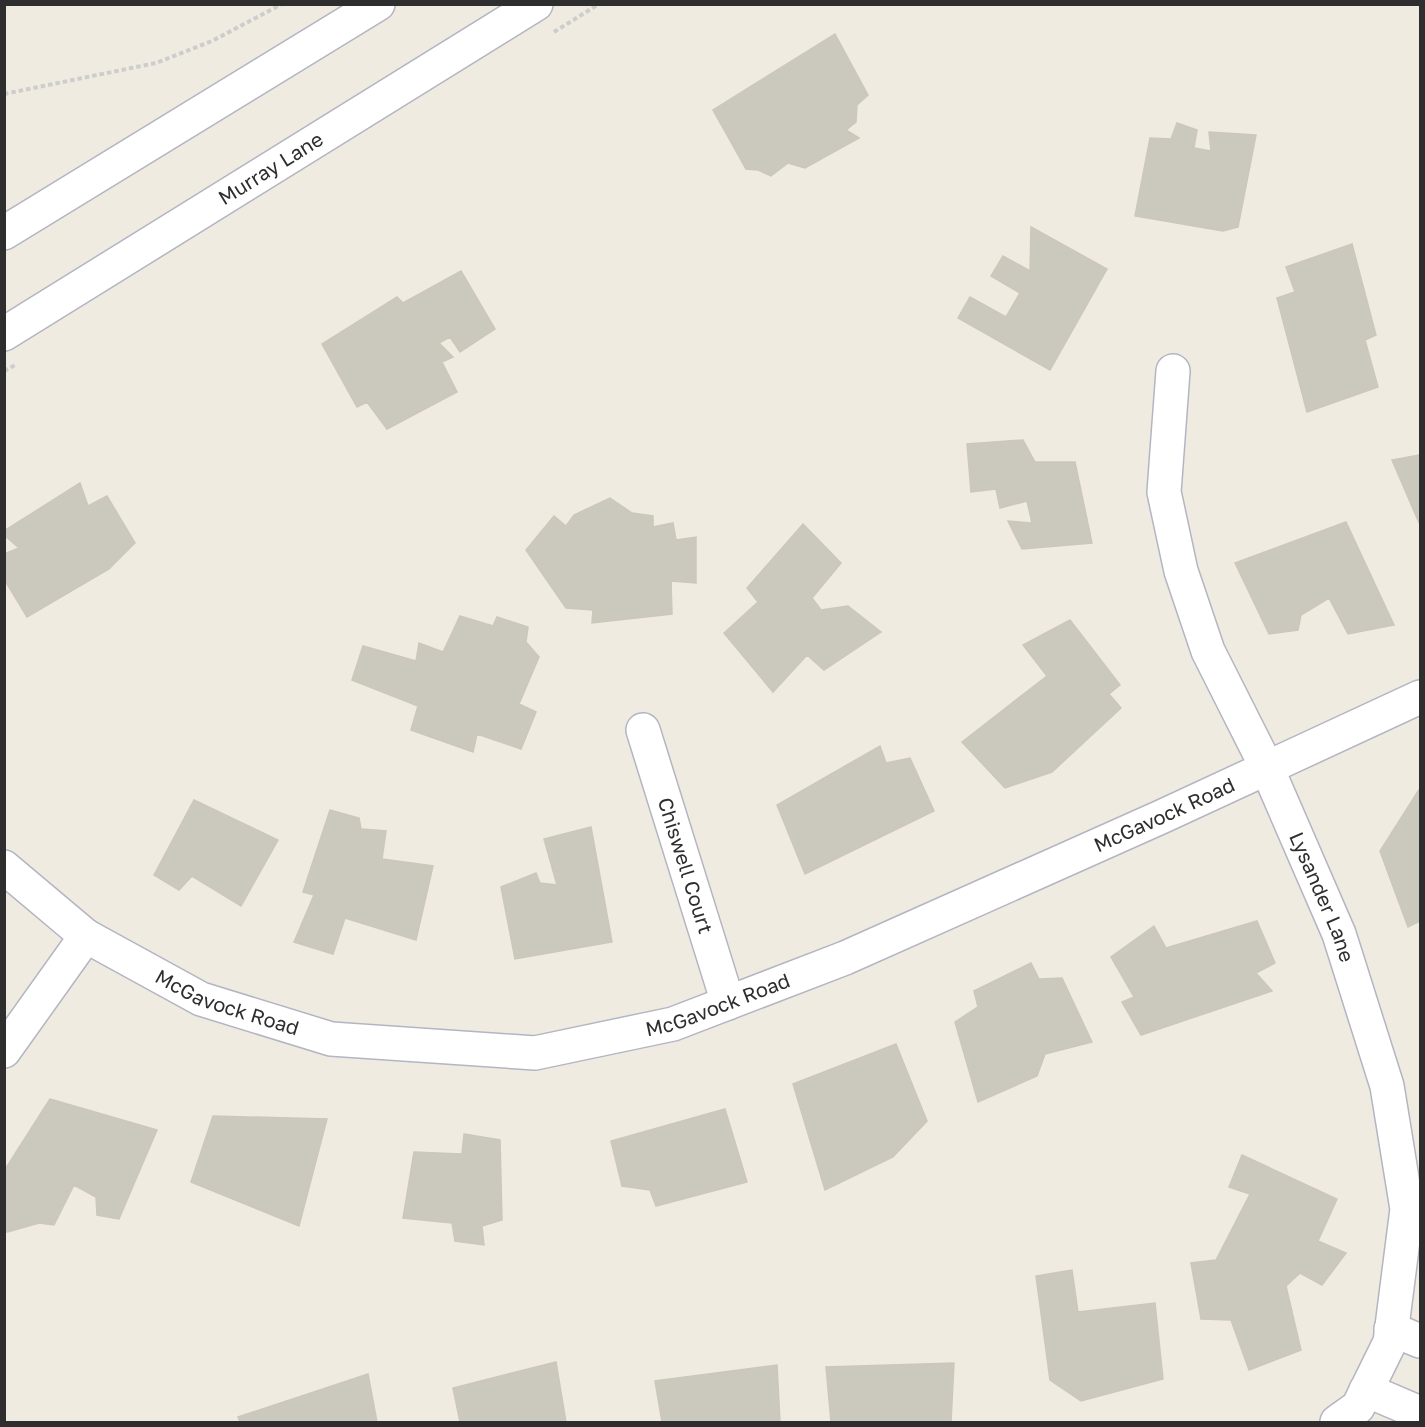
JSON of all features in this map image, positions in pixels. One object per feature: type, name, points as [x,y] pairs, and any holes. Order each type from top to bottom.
[{"type":"street","points":[[4,233],[378,4]]},
{"type":"street","name":"Murray Lane","points":[[4,334],[536,4]]},
{"type":"street","name":"Lysander Lane","points":[[1173,371],[1164,492],[1180,571],[1208,651],[1267,768],[1339,934],[1387,1086],[1407,1209],[1406,1335],[1390,1342],[1358,1407],[1337,1422]]},
{"type":"street","name":"McGavock Road","points":[[4,867],[86,936],[201,999],[331,1039],[535,1053],[673,1024],[855,954],[1420,697]]},
{"type":"street","name":"Chiswell Court","points":[[644,730],[728,1003]]},
{"type":"street","points":[[4,1051],[86,936]]},
{"type":"street","points":[[1366,1390],[1420,1413]]},
{"type":"path","points":[[4,94],[156,63],[212,42],[282,4]]},
{"type":"building","points":[[835,34],[868,95],[857,105],[856,122],[846,130],[859,138],[805,168],[788,163],[771,176],[758,170],[746,169],[713,110]]},
{"type":"building","points":[[1177,123],[1197,130],[1194,148],[1211,151],[1209,132],[1256,135],[1238,227],[1223,231],[1135,216],[1150,138],[1171,139]]},
{"type":"building","points":[[1031,227],[1107,269],[1050,370],[958,318],[970,297],[1006,317],[1020,293],[991,276],[1003,256],[1030,271]]},
{"type":"building","points":[[1352,244],[1376,335],[1365,340],[1378,387],[1307,412],[1277,298],[1295,292],[1286,267]]},
{"type":"building","points":[[461,271],[495,329],[460,352],[450,337],[439,343],[453,357],[442,362],[457,392],[387,429],[367,402],[357,407],[322,344],[397,297],[403,303]]},
{"type":"building","points":[[1023,440],[1035,462],[1075,462],[1092,543],[1022,549],[1008,521],[1032,523],[1027,501],[1000,508],[996,489],[971,492],[967,444]]},
{"type":"building","points":[[1420,455],[1420,525],[1392,460]]},
{"type":"building","points":[[80,483],[88,506],[107,496],[135,543],[109,569],[27,617],[4,579],[4,554],[19,548],[4,535],[4,531]]},
{"type":"building","points":[[610,498],[632,513],[653,516],[653,527],[673,523],[676,540],[696,537],[696,583],[671,581],[672,614],[592,623],[593,610],[566,608],[526,550],[554,516],[566,526],[574,515]]},
{"type":"building","points":[[1346,522],[1394,625],[1348,634],[1329,598],[1301,615],[1298,630],[1269,634],[1235,563]]},
{"type":"building","points":[[803,524],[841,563],[812,598],[821,610],[848,606],[881,632],[824,670],[807,655],[773,692],[724,633],[758,602],[747,588]]},
{"type":"building","points":[[460,616],[493,626],[497,617],[528,627],[526,642],[539,657],[519,704],[536,712],[521,749],[477,734],[473,752],[411,730],[418,706],[352,680],[363,646],[416,661],[419,643],[443,652]]},
{"type":"building","points":[[1070,620],[1120,685],[1109,694],[1121,708],[1052,772],[1005,788],[962,742],[1047,676],[1023,645]]},
{"type":"building","points":[[880,746],[886,763],[910,758],[934,811],[805,874],[777,805]]},
{"type":"building","points":[[1420,788],[1420,921],[1408,927],[1380,851]]},
{"type":"building","points":[[194,800],[278,840],[241,906],[192,876],[179,890],[154,875]]},
{"type":"building","points":[[330,810],[359,818],[361,829],[386,831],[382,859],[433,866],[416,940],[345,918],[333,954],[294,942],[314,895],[303,892]]},
{"type":"building","points":[[591,827],[612,942],[515,959],[501,887],[536,873],[540,883],[557,885],[544,839]]},
{"type":"building","points":[[1257,921],[1275,963],[1256,973],[1272,991],[1141,1035],[1122,1002],[1134,997],[1111,957],[1154,926],[1166,948]]},
{"type":"building","points":[[1031,963],[1039,979],[1062,978],[1092,1042],[1045,1054],[1037,1076],[978,1102],[955,1022],[978,1007],[974,991]]},
{"type":"building","points":[[896,1044],[927,1121],[893,1157],[825,1190],[793,1084]]},
{"type":"building","points":[[50,1099],[157,1130],[119,1219],[97,1215],[96,1197],[74,1185],[54,1225],[39,1223],[7,1232],[4,1226],[4,1171]]},
{"type":"building","points":[[725,1109],[747,1182],[656,1206],[650,1190],[622,1186],[611,1141]]},
{"type":"building","points":[[213,1116],[327,1119],[299,1226],[191,1182]]},
{"type":"building","points":[[464,1134],[500,1140],[502,1220],[482,1226],[484,1245],[455,1241],[452,1223],[403,1218],[414,1152],[462,1154]]},
{"type":"building","points":[[1242,1155],[1337,1199],[1318,1241],[1346,1253],[1322,1285],[1300,1273],[1286,1286],[1301,1350],[1249,1370],[1231,1320],[1201,1319],[1191,1263],[1216,1260],[1250,1194],[1229,1187]]},
{"type":"building","points":[[1072,1270],[1078,1312],[1155,1303],[1163,1379],[1081,1401],[1050,1380],[1036,1276]]},
{"type":"building","points":[[556,1362],[566,1422],[460,1422],[453,1388]]},
{"type":"building","points":[[954,1363],[951,1422],[831,1422],[826,1367]]},
{"type":"building","points":[[777,1365],[780,1422],[662,1422],[655,1381]]},
{"type":"building","points":[[368,1374],[377,1422],[240,1422],[238,1417]]}]
